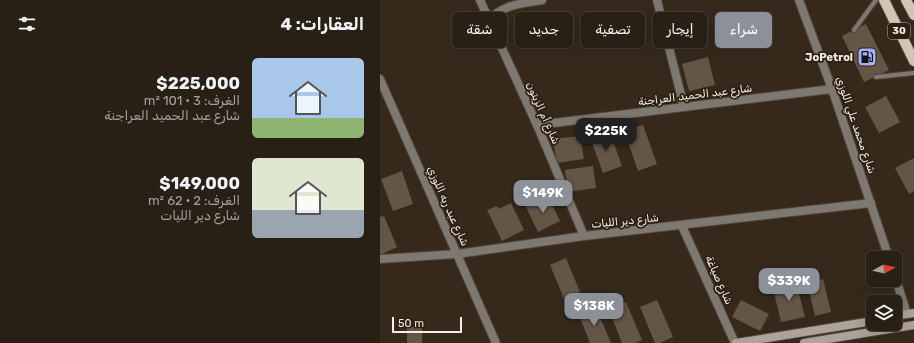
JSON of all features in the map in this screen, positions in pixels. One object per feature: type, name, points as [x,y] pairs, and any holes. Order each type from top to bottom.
[{"type":"main road","name":"30","points":[[884,0],[914,61]]},
{"type":"main road","name":"30","points":[[906,0],[914,15]]},
{"type":"street","name":"شارع أم الزيتون","points":[[480,0],[485,12]]},
{"type":"street","points":[[497,12],[503,8],[542,0]]},
{"type":"street","points":[[657,0],[684,108]]},
{"type":"street","name":"شارع محمد علي اللوزي","points":[[799,0],[832,90],[887,251]]},
{"type":"street","name":"شارع أم الزيتون","points":[[501,48],[537,125],[584,236]]},
{"type":"street","name":"شارع عبد ربه اللوزي","points":[[380,79],[496,343]]},
{"type":"street","name":"شارع عبد الحميد العراجنة","points":[[537,125],[832,90]]},
{"type":"street","name":"شارع دير الليات","points":[[380,259],[457,254],[584,236],[682,226],[871,203]]},
{"type":"street","name":"شارع صياغة","points":[[682,226],[736,343]]},
{"type":"street","points":[[900,287],[911,313]]},
{"type":"street","points":[[736,343],[866,321]]},
{"type":"street","points":[[804,343],[914,325]]},
{"type":"lane","points":[[854,30],[876,0]]},
{"type":"lane","points":[[876,77],[914,73]]},
{"type":"building","name":"JoPetrol","points":[[866,24],[889,70],[864,82],[842,36]]},
{"type":"building","points":[[708,57],[715,85],[689,91],[682,64]]},
{"type":"building","points":[[886,96],[900,122],[879,133],[865,107]]},
{"type":"building","points":[[643,125],[657,164],[638,171],[624,130]]},
{"type":"building","points":[[609,130],[622,166],[603,173],[590,137]]},
{"type":"building","points":[[580,136],[584,159],[557,163],[553,139]]},
{"type":"building","points":[[914,158],[914,191],[909,194],[895,168]]},
{"type":"building","points":[[593,166],[596,188],[568,192],[565,170]]},
{"type":"building","points":[[402,171],[413,204],[393,211],[381,179]]},
{"type":"building","points":[[548,196],[560,221],[538,232],[526,207]]},
{"type":"building","points":[[511,203],[524,230],[502,241],[487,210],[497,206],[498,209]]},
{"type":"building","points":[[384,216],[397,247],[380,255],[380,217]]},
{"type":"building","points":[[566,258],[580,292],[564,299],[550,265]]},
{"type":"building","points":[[823,279],[831,312],[815,316],[807,283]]},
{"type":"building","points":[[796,282],[805,317],[781,322],[773,288]]},
{"type":"building","points":[[657,300],[673,337],[660,343],[655,343],[640,307]]},
{"type":"building","points":[[741,300],[769,314],[760,331],[732,317]]},
{"type":"building","points":[[626,302],[642,340],[635,343],[622,343],[609,310]]},
{"type":"building","points":[[596,308],[611,343],[590,343],[579,315]]},
{"type":"building","points":[[407,327],[422,327],[422,343],[407,343]]},
{"type":"place","name":"JoPetrol","points":[[867,57]]}]
